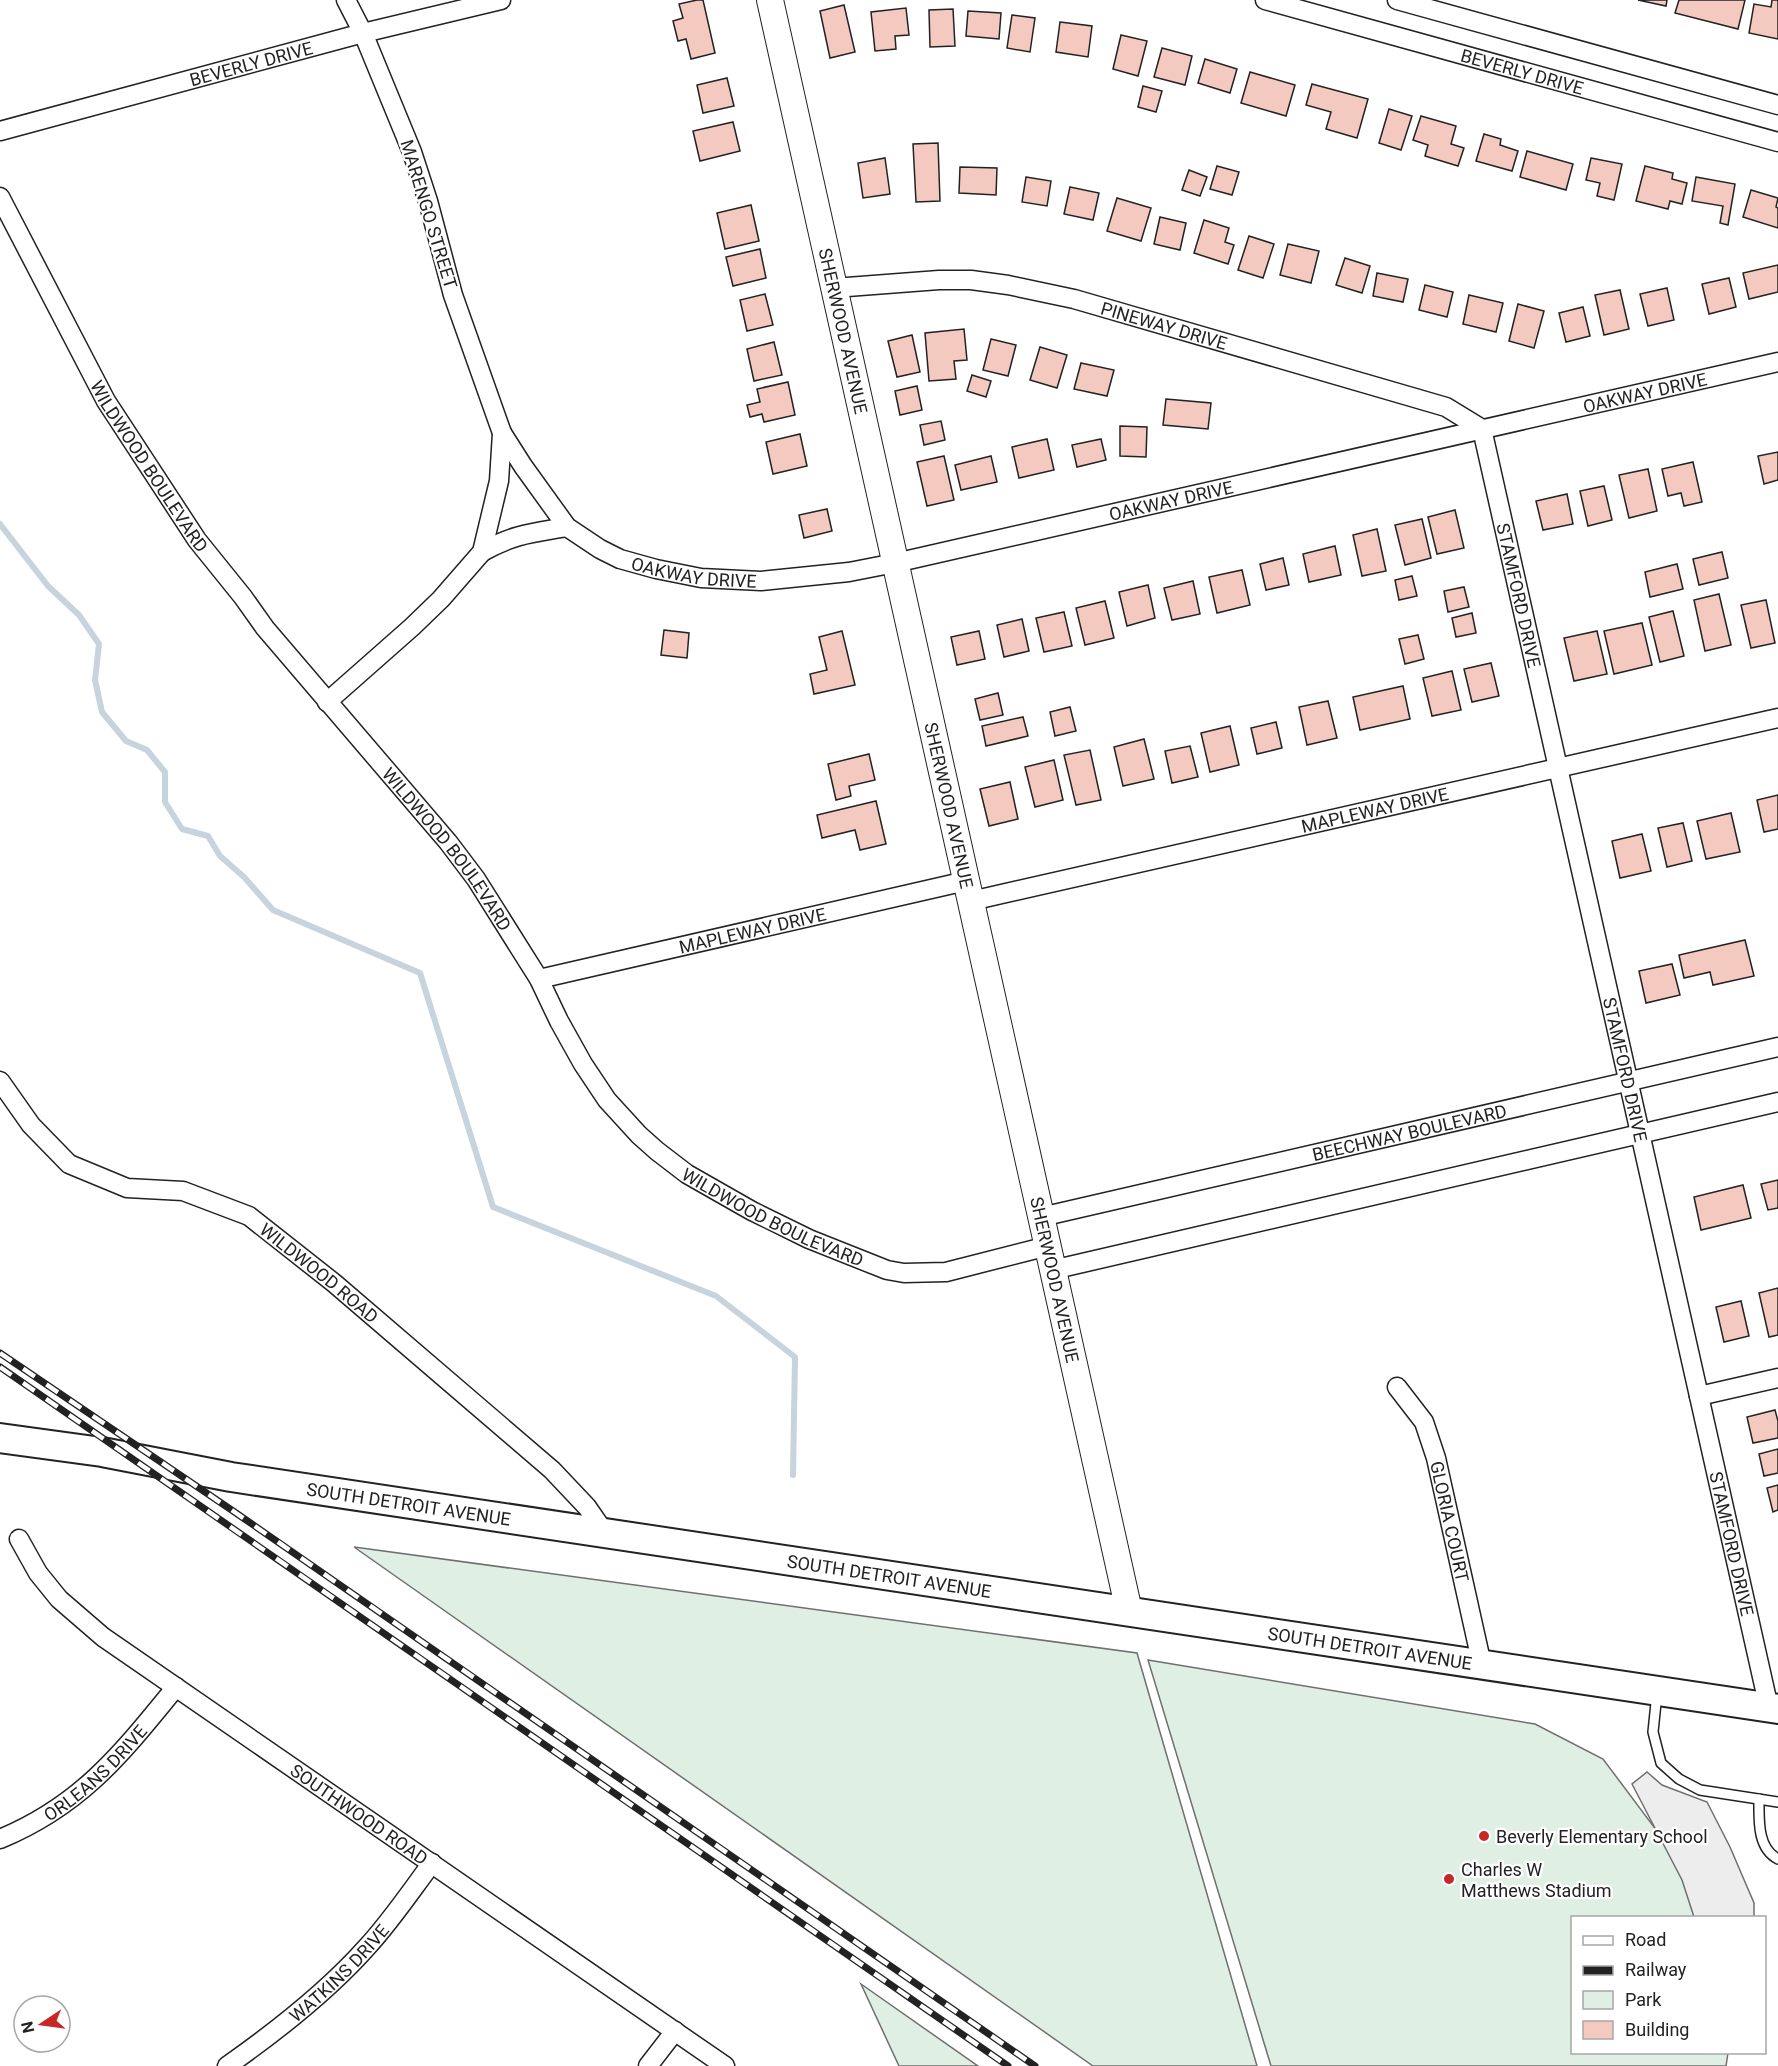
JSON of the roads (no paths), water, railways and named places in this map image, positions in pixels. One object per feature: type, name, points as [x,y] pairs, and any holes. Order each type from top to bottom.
[{"type":"main road","name":"SOUTH DETROIT AVENUE","points":[[0,1438],[102,1452],[231,1477],[1774,1708]]},
{"type":"street","name":"MARENGO STREET","points":[[327,702],[441,599],[482,552],[521,534],[567,527],[502,433],[453,295],[428,201],[412,152],[363,33],[346,0]]},
{"type":"street","name":"BEVERLY DRIVE","points":[[0,131],[363,33],[501,0]]},
{"type":"street","name":"SHERWOOD AVENUE","points":[[770,0],[1129,1611]]},
{"type":"street","name":"BEVERLY DRIVE","points":[[1265,0],[1778,142]]},
{"type":"street","name":"BEVERLY DRIVE","points":[[1397,0],[1778,105]]},
{"type":"street","name":"WILDWOOD BOULEVARD","points":[[0,197],[106,401],[197,540],[243,597],[264,628],[448,842],[476,879],[539,980],[582,1064],[615,1109],[639,1135],[687,1174],[752,1211],[808,1239],[887,1270],[904,1273],[946,1272],[1050,1258]]},
{"type":"street","name":"PINEWAY DRIVE","points":[[834,288],[939,280],[971,280],[1074,299],[1446,407],[1482,429]]},
{"type":"street","name":"OAKWAY DRIVE","points":[[567,527],[600,549],[621,559],[701,578],[761,581],[849,572],[1778,362]]},
{"type":"street","name":"STAMFORD DRIVE","points":[[1482,429],[1699,1396],[1774,1708]]},
{"type":"street","name":"MARENGO STREET","points":[[482,552],[499,481],[502,433]]},
{"type":"street","name":"MAPLEWAY DRIVE","points":[[539,980],[1558,769],[1778,718]]},
{"type":"street","name":"BEECHWAY BOULEVARD","points":[[1041,1217],[1778,1047]]},
{"type":"street","name":"WILDWOOD ROAD","points":[[0,1080],[31,1125],[69,1164],[127,1188],[183,1191],[249,1216],[334,1283],[552,1470],[587,1507],[605,1533]]},
{"type":"street","points":[[1050,1258],[1641,1134],[1778,1102]]},
{"type":"street","points":[[1699,1396],[1778,1378]]},
{"type":"street","name":"GLORIA COURT","points":[[1397,1387],[1424,1422],[1437,1458],[1482,1665]]},
{"type":"street","name":"SOUTHWOOD ROAD","points":[[19,1539],[38,1573],[59,1599],[103,1637],[725,2066]]},
{"type":"street","name":"ORLEANS DRIVE","points":[[0,1839],[51,1814],[99,1776],[125,1750],[176,1687]]},
{"type":"street","name":"WATKINS DRIVE","points":[[227,2066],[275,2032],[360,1954],[432,1863]]},
{"type":"street","points":[[648,2066],[675,2031]]},
{"type":"lane","points":[[1658,1691],[1653,1732],[1661,1763],[1679,1779],[1700,1790],[1778,1802]]},
{"type":"lane","points":[[1759,1799],[1760,1835],[1771,1855],[1778,1859]]},
{"type":"waterway","points":[[0,524],[48,586],[79,615],[99,644],[95,680],[102,712],[126,741],[147,750],[165,772],[165,802],[182,829],[208,836],[220,856],[244,877],[273,910],[420,973],[493,1207],[716,1296],[795,1357],[793,1475]]},
{"type":"railway","points":[[0,1353],[236,1513],[1035,2066]]},
{"type":"railway","points":[[0,1367],[1008,2066]]},
{"type":"place","name":"Beverly Elementary School","points":[[1484,1836]]},
{"type":"place","name":"Charles W Matthews Stadium","points":[[1449,1879]]}]
